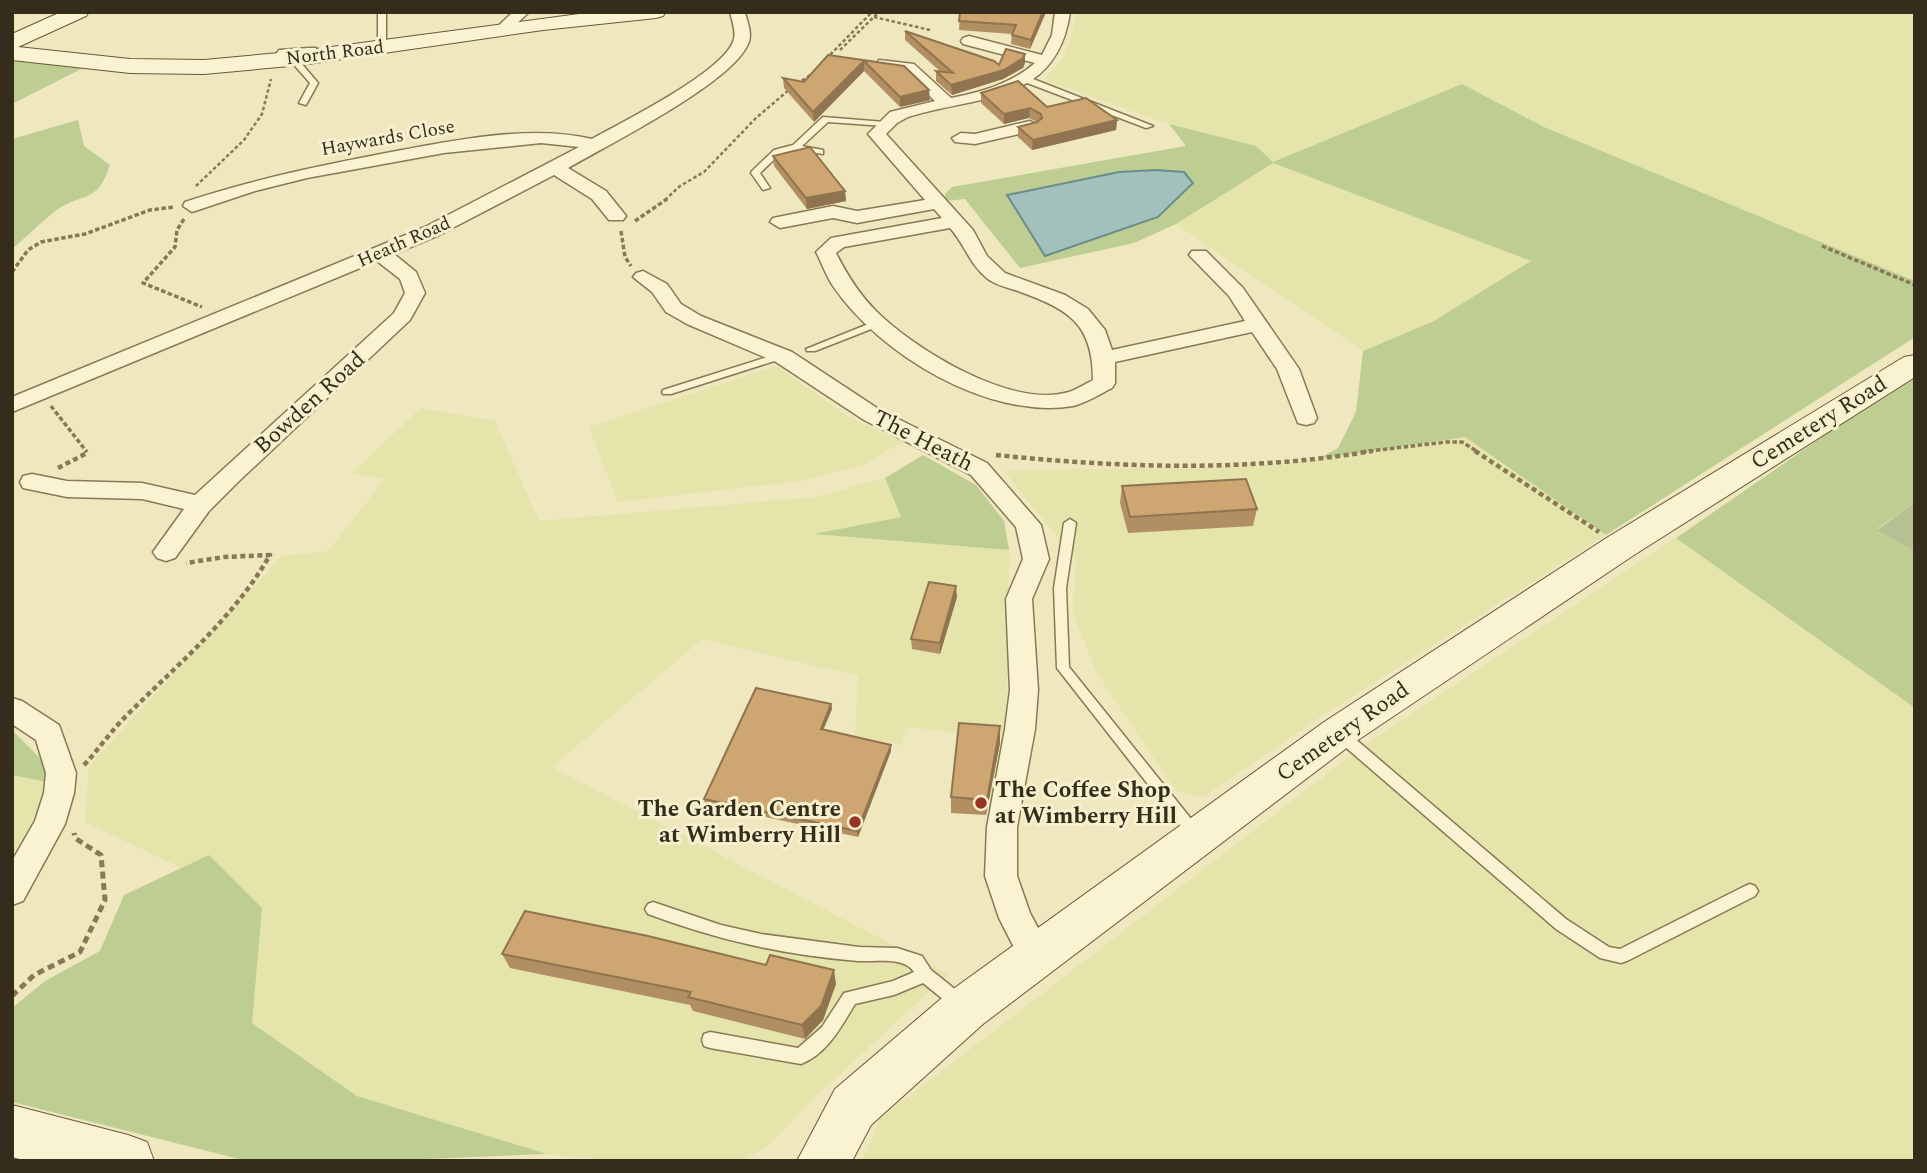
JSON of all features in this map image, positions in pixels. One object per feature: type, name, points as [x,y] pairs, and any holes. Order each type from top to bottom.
[{"type":"street","points":[[12,42],[79,12]]},
{"type":"street","points":[[502,30],[522,12]]},
{"type":"street","name":"North Road","points":[[12,53],[131,66],[204,67],[656,12]]},
{"type":"street","name":"Heath Road","points":[[12,405],[432,231],[555,168],[708,79],[740,43],[742,30],[737,12]]},
{"type":"street","points":[[953,222],[838,242],[826,252],[831,270],[876,324],[912,353],[949,374],[1006,397],[1060,400],[1083,397],[1104,383],[1104,358],[1094,330],[1081,313],[1058,299],[998,276],[978,259],[966,234],[877,134],[894,117],[988,94],[1026,79],[1047,61],[1058,41],[1063,12]]},
{"type":"street","points":[[970,41],[1047,61]]},
{"type":"street","points":[[885,63],[908,67],[947,104]]},
{"type":"street","points":[[915,74],[932,70]]},
{"type":"street","points":[[965,100],[1001,132]]},
{"type":"street","points":[[961,138],[975,139],[1030,125]]},
{"type":"street","name":"Haywards Close","points":[[192,206],[249,187],[307,173],[444,148],[541,138],[564,138],[595,145]]},
{"type":"street","points":[[555,168],[599,195],[616,216]]},
{"type":"street","points":[[780,222],[833,212],[857,217],[938,203]]},
{"type":"street","name":"Bowden Road","points":[[166,552],[200,505],[403,316],[415,293],[409,276],[380,253]]},
{"type":"street","points":[[1199,255],[1236,292],[1288,369],[1306,418]]},
{"type":"street","name":"The Heath","points":[[643,277],[660,288],[673,308],[694,320],[780,356],[872,415],[979,469],[1028,524],[1036,559],[1019,599],[1024,690],[1020,729],[1002,827],[1001,876],[1016,918],[1036,956]]},
{"type":"street","points":[[1104,358],[1258,324]]},
{"type":"street","name":"Cemetery Road","points":[[823,1161],[853,1107],[966,1007],[1338,733],[1621,546],[1915,364]]},
{"type":"street","points":[[32,482],[67,489],[142,491],[200,505]]},
{"type":"street","points":[[12,709],[49,733],[61,773],[59,793],[50,824],[12,891]]},
{"type":"street","points":[[12,1131],[128,1161]]},
{"type":"lane","points":[[382,12],[382,47]]},
{"type":"lane","points":[[295,58],[305,75],[314,83],[303,103]]},
{"type":"lane","points":[[1026,79],[1149,126]]},
{"type":"lane","points":[[796,148],[826,118],[885,124]]},
{"type":"lane","points":[[766,188],[755,173],[777,152],[796,148],[820,152]]},
{"type":"lane","points":[[811,349],[876,324]]},
{"type":"lane","points":[[667,393],[780,356]]},
{"type":"lane","points":[[1070,523],[1060,588],[1063,668],[1197,837]]},
{"type":"lane","points":[[1338,733],[1562,924],[1606,953],[1621,956],[1750,891]]},
{"type":"lane","points":[[653,909],[720,932],[761,941],[859,954],[897,955],[916,961],[925,975],[966,1007]]},
{"type":"lane","points":[[710,1040],[801,1056],[828,1033],[850,998],[894,988],[925,975]]},
{"type":"path","points":[[823,63],[872,12]]},
{"type":"path","points":[[840,50],[879,12]]},
{"type":"path","points":[[874,17],[930,30]]},
{"type":"path","points":[[192,206],[184,197],[244,140],[295,58]]},
{"type":"path","points":[[643,277],[636,273],[625,257],[625,238],[620,229],[705,172],[783,93],[817,69]]},
{"type":"path","points":[[12,272],[27,251],[46,240],[81,235],[155,207],[192,206]]},
{"type":"path","points":[[192,206],[177,230],[175,247],[143,284],[227,318]]},
{"type":"path","points":[[1822,246],[1915,285]]},
{"type":"path","points":[[32,482],[87,453],[41,393]]},
{"type":"path","points":[[991,454],[1069,464],[1209,465],[1324,458],[1442,441],[1462,442],[1621,546]]},
{"type":"path","points":[[77,772],[127,714],[202,644],[234,609],[257,579],[270,555],[176,564],[166,552]]},
{"type":"path","points":[[12,996],[34,975],[80,952],[105,900],[101,855],[75,838],[72,827]]},
{"type":"shaded area","points":[[1075,12],[1915,12],[1915,281],[1544,127],[1462,84],[1273,162],[1532,261],[1434,321],[1363,351],[1176,224],[1272,163],[1256,146],[1169,124],[1044,80],[1063,59],[1074,30]]},
{"type":"shaded area","points":[[776,366],[849,417],[902,442],[865,464],[806,480],[618,502],[589,427]]},
{"type":"shaded area","points":[[421,408],[495,421],[539,521],[815,497],[885,478],[902,517],[817,534],[1009,550],[1006,737],[906,727],[901,745],[855,735],[858,676],[702,639],[552,767],[948,974],[819,1093],[770,1144],[743,1161],[615,1161],[547,1154],[357,1096],[251,1023],[261,908],[209,855],[182,868],[85,822],[89,766],[282,556],[328,551],[385,479],[352,473]]},
{"type":"shaded area","points":[[1465,437],[1606,535],[1320,717],[1203,797],[1175,790],[1098,675],[1073,614],[1076,560],[1004,471],[1279,465]]},
{"type":"shaded area","points":[[1676,538],[1915,708],[1915,1161],[862,1161],[880,1119],[1362,747]]},
{"type":"shaded area","points":[[12,775],[47,782],[36,817],[12,856]]},
{"type":"green space","points":[[12,59],[83,68],[12,104]]},
{"type":"green space","points":[[1462,84],[1544,127],[1915,281],[1915,333],[1912,339],[1606,535],[1465,437],[1318,459],[1338,448],[1356,412],[1363,351],[1434,321],[1531,261],[1273,163],[1176,224],[1134,243],[1020,268],[965,199],[945,201],[945,194],[952,187],[1186,146],[1169,124],[1256,146],[1273,162]],"holes":[[[1119,172],[1184,172],[1193,183],[1158,217],[1007,195]]]},
{"type":"green space","points":[[78,120],[84,146],[110,165],[105,178],[93,193],[54,212],[12,249],[12,139]]},
{"type":"green space","points":[[1915,373],[1915,502],[1877,529],[1915,551],[1915,708],[1676,538]]},
{"type":"green space","points":[[923,455],[976,485],[1004,521],[1009,550],[814,534],[901,517],[885,478]]},
{"type":"green space","points":[[1915,502],[1915,551],[1877,530]]},
{"type":"green space","points":[[12,730],[42,760],[47,782],[12,775]]},
{"type":"green space","points":[[209,855],[262,908],[252,1023],[357,1096],[547,1154],[377,1161],[247,1161],[12,1102],[12,1008],[45,981],[100,951],[124,895]]},
{"type":"water","points":[[1119,172],[1184,172],[1193,183],[1158,217],[1045,256],[1007,195]]},
{"type":"building","points":[[960,12],[1043,12],[1031,40],[1012,35],[1016,25],[959,21]]},
{"type":"building","points":[[905,31],[999,65],[1006,49],[1025,54],[1004,70],[951,85],[936,71],[953,73]]},
{"type":"building","points":[[828,55],[904,66],[929,90],[900,97],[864,61],[813,112],[783,78],[804,82]]},
{"type":"building","points":[[1018,81],[1047,107],[1086,98],[1117,120],[1033,140],[1018,127],[1037,122],[1042,118],[1041,114],[1030,108],[1004,114],[981,93]]},
{"type":"building","points":[[810,147],[845,191],[806,198],[773,156]]},
{"type":"building","points":[[1246,479],[1257,509],[1130,517],[1122,486]]},
{"type":"building","points":[[929,582],[956,586],[940,643],[911,639]]},
{"type":"building","points":[[756,688],[831,704],[821,729],[891,745],[857,831],[704,799]]},
{"type":"building","points":[[959,723],[1000,726],[987,800],[951,797]]},
{"type":"building","points":[[525,911],[648,936],[766,965],[770,955],[834,970],[821,1006],[802,1025],[688,997],[691,992],[502,954]]},
{"type":"place","name":"The Coffee Shop at Wimberry Hill","points":[[981,803]]},
{"type":"place","name":"The Garden Centre at Wimberry Hill","points":[[855,822]]}]
